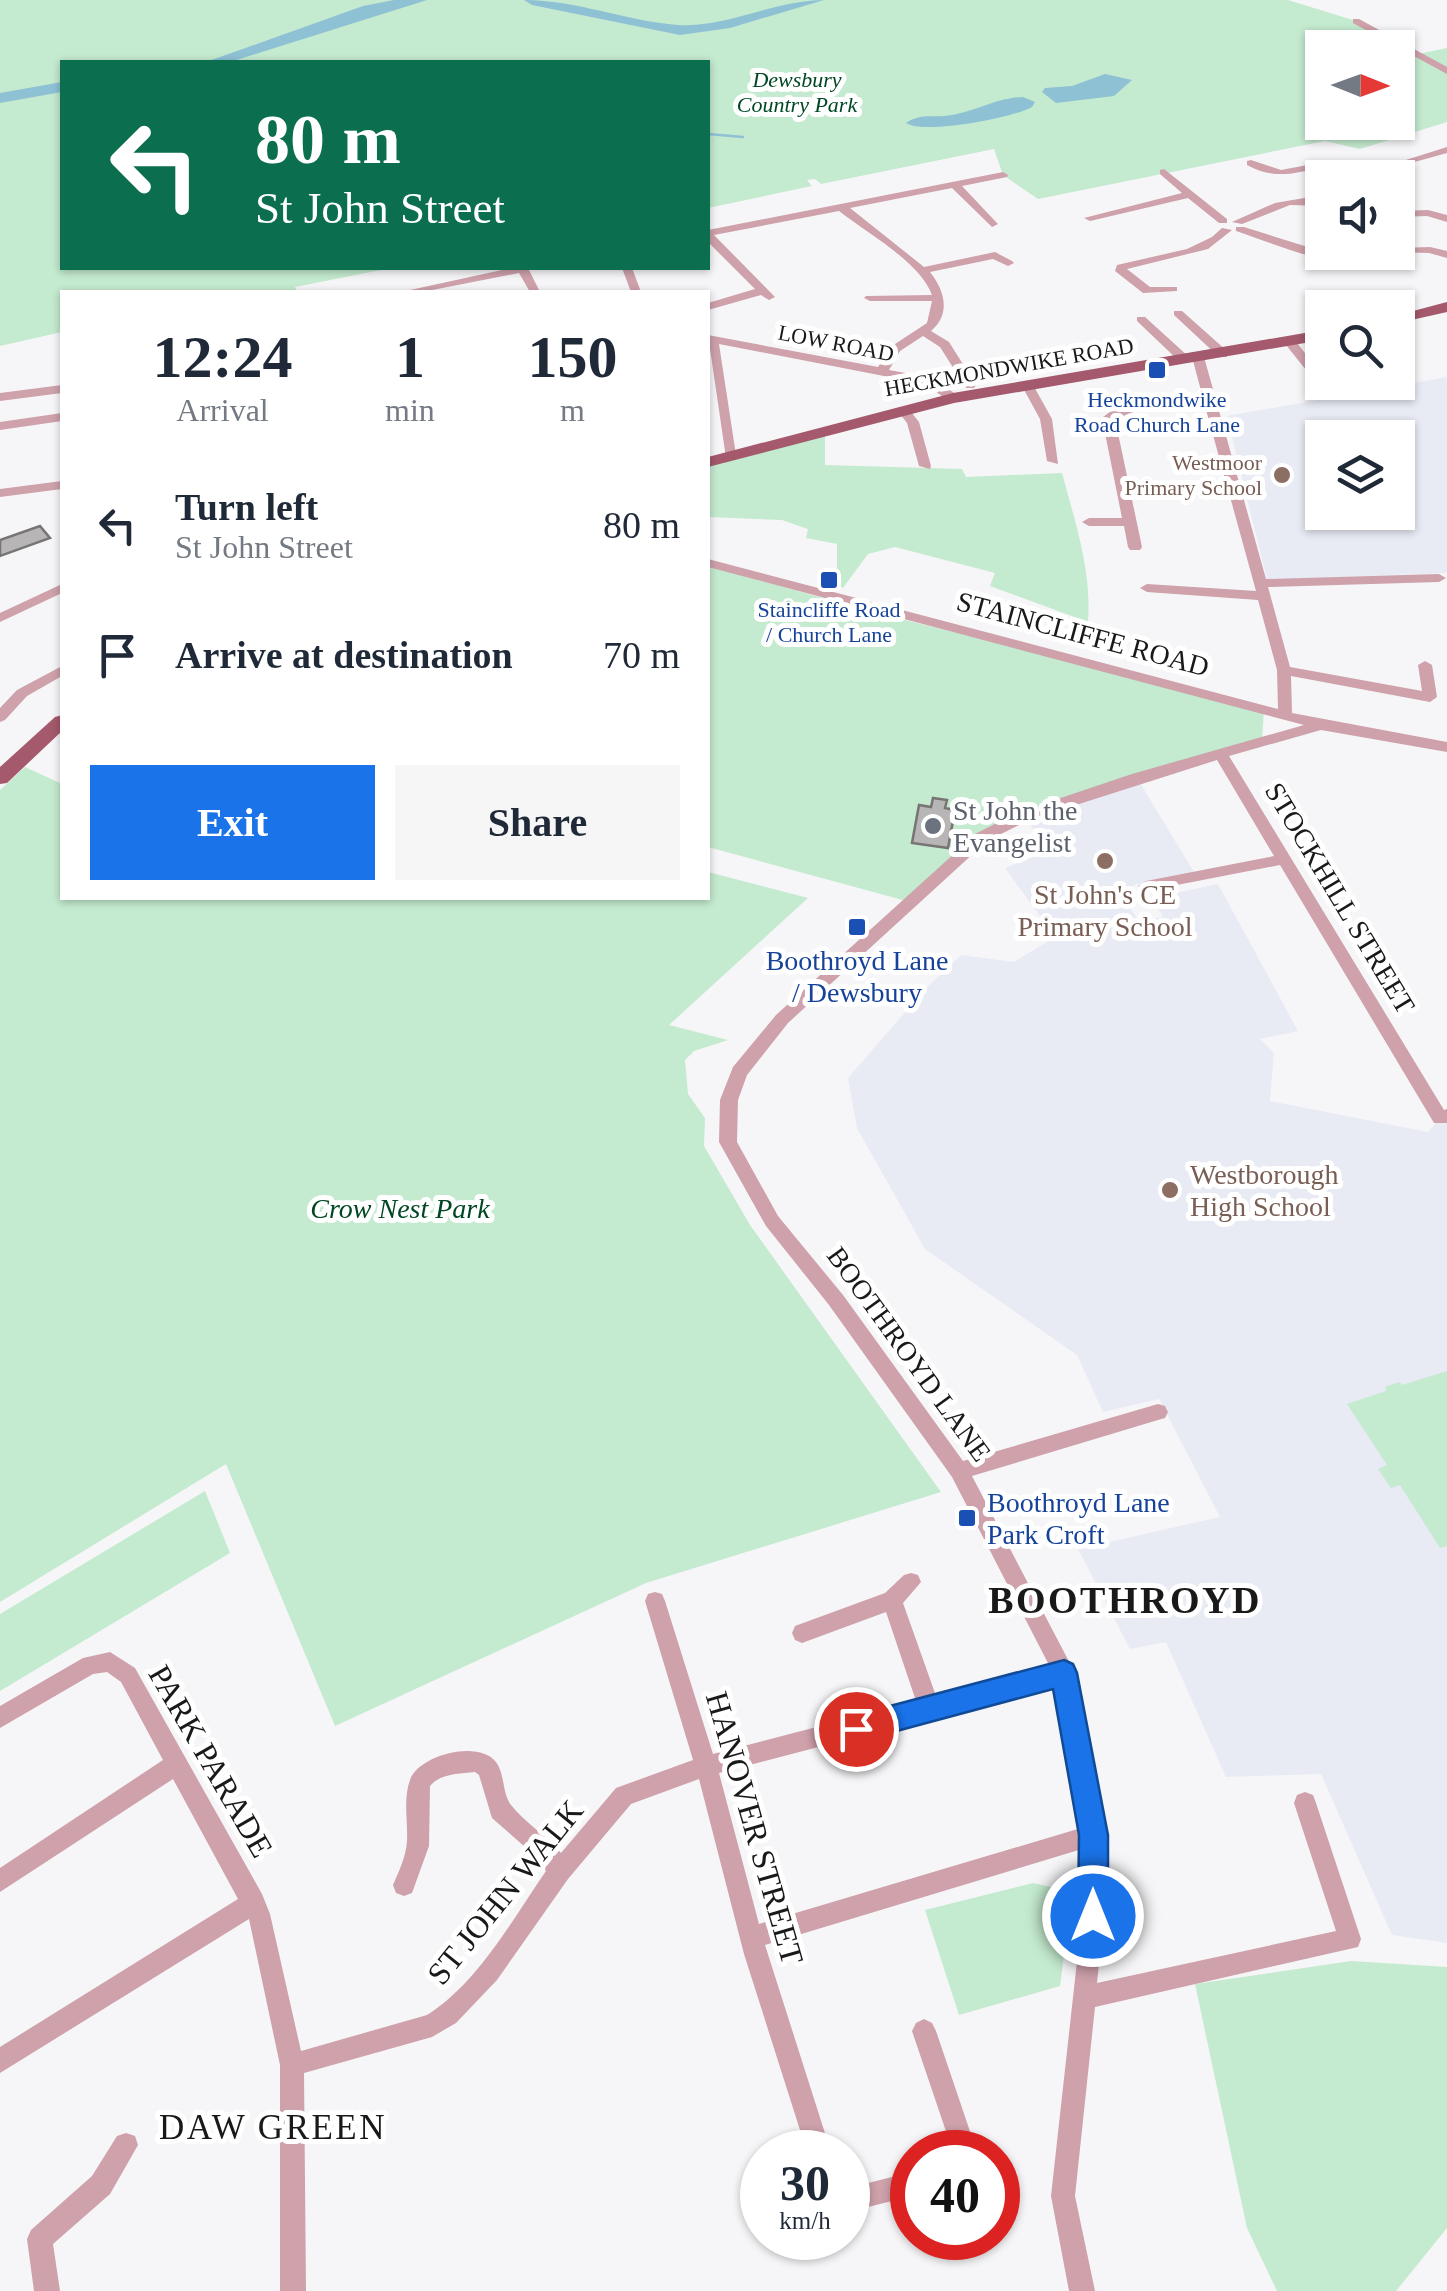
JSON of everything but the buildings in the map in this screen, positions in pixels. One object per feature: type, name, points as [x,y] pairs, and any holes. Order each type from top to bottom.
[{"type":"main road","points":[[1415,315],[1447,308]]},
{"type":"main road","name":"HECKMONDWIKE ROAD","points":[[710,461],[953,398],[1305,339]]},
{"type":"main road","points":[[0,778],[60,723]]},
{"type":"street","points":[[1356,21],[1447,70]]},
{"type":"street","points":[[1411,160],[1447,150]]},
{"type":"street","points":[[1251,163],[1269,174],[1305,169]]},
{"type":"street","points":[[1164,172],[1224,225],[1239,225],[1305,252]]},
{"type":"street","points":[[710,234],[1003,174]]},
{"type":"street","points":[[1285,174],[1305,192]]},
{"type":"street","points":[[954,184],[992,224]]},
{"type":"street","points":[[1239,225],[1302,190]]},
{"type":"street","points":[[1090,218],[1190,194]]},
{"type":"street","points":[[840,206],[920,271],[934,285],[938,298],[932,325],[896,349],[882,372]]},
{"type":"street","points":[[1415,213],[1447,218]]},
{"type":"street","points":[[1173,289],[1148,292],[1121,271],[1121,266],[1199,249],[1214,242],[1224,225]]},
{"type":"street","points":[[710,236],[766,294],[743,296],[710,306]]},
{"type":"street","points":[[1415,250],[1447,255]]},
{"type":"street","points":[[920,271],[994,255],[1008,263]]},
{"type":"street","points":[[426,290],[515,270]]},
{"type":"street","points":[[870,298],[938,298]]},
{"type":"street","points":[[1178,313],[1223,354]]},
{"type":"street","points":[[1141,319],[1191,359],[1211,402],[1284,670],[1285,714]]},
{"type":"street","points":[[924,332],[945,345],[970,385]]},
{"type":"street","points":[[710,339],[712,394],[730,456]]},
{"type":"street","name":"LOW ROAD","points":[[710,339],[929,381],[953,398]]},
{"type":"street","points":[[1290,342],[1305,360]]},
{"type":"street","points":[[1028,386],[1046,419],[1053,461]]},
{"type":"street","points":[[0,398],[60,389]]},
{"type":"street","points":[[1135,547],[1108,418],[1120,410],[1144,404],[1211,402]]},
{"type":"street","points":[[903,410],[913,422],[925,466]]},
{"type":"street","points":[[0,426],[60,417]]},
{"type":"street","points":[[0,493],[60,485]]},
{"type":"street","points":[[1088,522],[1129,522]]},
{"type":"street","name":"STAINCLIFFE ROAD","points":[[710,563],[1321,725],[1447,747]]},
{"type":"street","points":[[1146,588],[1262,590],[1440,578]]},
{"type":"street","points":[[2,615],[60,589]]},
{"type":"street","points":[[1284,670],[1430,697],[1425,665]]},
{"type":"street","points":[[19,724],[1,716],[22,693],[60,671]]},
{"type":"street","points":[[1262,740],[1264,709]]},
{"type":"street","name":"BOOTHROYD LANE","points":[[1076,2289],[1062,2196],[1093,1916],[1093,1835],[1064,1673],[959,1471],[836,1300],[772,1221],[728,1142],[728,1100],[740,1072],[782,1019],[982,837],[1024,816],[1321,725]]},
{"type":"street","name":"STOCKHILL STREET","points":[[1220,753],[1440,1118],[1447,1116]]},
{"type":"street","points":[[1146,886],[1285,858]]},
{"type":"street","points":[[959,1471],[1158,1412]]},
{"type":"street","points":[[802,1633],[892,1600],[911,1582]]},
{"type":"street","points":[[892,1600],[930,1710]]},
{"type":"street","name":"HANOVER STREET","points":[[656,1602],[812,2130]]},
{"type":"street","name":"PARK PARADE","points":[[0,1718],[90,1665],[110,1662],[128,1675],[254,1902],[292,2065],[293,2291]]},
{"type":"street","name":"ST JOHN WALK","points":[[292,2065],[432,2025],[448,2014],[488,1972],[560,1871],[624,1796],[706,1766],[1064,1673]]},
{"type":"street","points":[[404,1885],[418,1846],[414,1791],[430,1770],[462,1762],[478,1761],[488,1768],[500,1810],[542,1846],[560,1871]]},
{"type":"street","points":[[0,1881],[176,1764]]},
{"type":"street","points":[[1084,1998],[1350,1938],[1305,1803]]},
{"type":"street","points":[[753,1937],[1093,1835]]},
{"type":"street","points":[[0,2061],[254,1902]]},
{"type":"street","points":[[924,2030],[958,2130]]},
{"type":"street","points":[[47,2291],[40,2239],[101,2185],[126,2144]]},
{"type":"shaded area","name":"Westmoor Primary School","points":[[1447,377],[1447,573],[1267,580],[1227,416],[1317,400],[1415,400],[1415,383]]},
{"type":"shaded area","points":[[1137,778],[1194,872],[1134,885],[1135,890],[1121,893],[1139,922],[1163,917],[1152,898],[1218,884],[1298,1031],[1260,1039],[1274,1053],[1270,1101],[1428,1132],[1440,1118],[1447,1123],[1447,1943],[1392,1935],[1321,1774],[1226,1777],[1166,1642],[1130,1649],[1078,1549],[1220,1517],[1159,1399],[1103,1412],[1077,1355],[925,1249],[857,1128],[848,1078],[926,988],[961,955],[1014,962],[1055,937],[1005,868],[1049,851],[1024,816]]},
{"type":"green space","name":"Dewsbury Country Park","points":[[0,0],[1288,0],[1373,30],[1305,30],[1305,140],[1389,140],[1360,149],[1325,141],[1038,199],[1003,175],[994,149],[821,184],[815,179],[807,180],[812,186],[710,208],[710,60],[60,60],[60,270],[381,270],[295,287],[296,290],[60,290],[60,332],[0,346]]},
{"type":"green space","name":"Dewsbury Country Park","points":[[1447,48],[1447,122],[1415,132],[1415,52]]},
{"type":"green space","points":[[825,431],[825,465],[962,469],[966,477],[1062,473],[1085,565],[1088,622],[990,586],[995,573],[895,547],[868,554],[843,588],[837,584],[837,544],[806,538],[808,529],[782,520],[710,517],[710,461]]},
{"type":"green space","points":[[710,567],[869,611],[1264,709],[1262,740],[1143,776],[982,837],[910,902],[710,848]]},
{"type":"green space","name":"Crow Nest Park","points":[[25,767],[60,783],[60,900],[710,900],[710,873],[808,898],[669,1025],[728,1040],[694,1051],[685,1060],[688,1094],[705,1118],[704,1146],[750,1225],[941,1492],[646,1583],[335,1726],[226,1464],[0,1602],[0,790]]},
{"type":"green space","points":[[1447,1371],[1447,1546],[1440,1548],[1400,1485],[1391,1488],[1378,1469],[1387,1465],[1347,1404],[1386,1391],[1385,1387],[1399,1382],[1402,1385]]},
{"type":"green space","points":[[205,1491],[230,1553],[0,1691],[0,1614]]},
{"type":"green space","points":[[1033,1883],[1051,1887],[1064,1898],[1066,1940],[1060,1986],[959,2015],[925,1910]]},
{"type":"green space","points":[[1351,1961],[1447,1967],[1447,2228],[1396,2291],[1277,2291],[1247,2228],[1195,1984]]},
{"type":"water","points":[[1105,74],[1132,80],[1114,96],[1056,103],[1042,92],[1045,88],[1072,86]]},
{"type":"water","points":[[1023,97],[1035,102],[1032,107],[989,120],[931,127],[906,123],[920,117],[945,116]]},
{"type":"waterway","points":[[221,60],[369,10],[419,0]]},
{"type":"waterway","points":[[532,0],[680,30],[730,23],[816,0]]},
{"type":"waterway","points":[[0,98],[60,87]]},
{"type":"waterway","points":[[710,134],[743,137]]},
{"type":"place","name":"Heckmondwike Road Church Lane","points":[[1157,370]]},
{"type":"place","name":"Westmoor Primary School","points":[[1282,475]]},
{"type":"place","name":"Staincliffe Road / Church Lane","points":[[829,580]]},
{"type":"place","name":"St John the Evangelist","points":[[933,826]]},
{"type":"place","name":"St John's CE Primary School","points":[[1105,861]]},
{"type":"place","name":"Boothroyd Lane / Dewsbury","points":[[857,927]]},
{"type":"place","name":"Westborough High School","points":[[1170,1190]]},
{"type":"place","name":"Boothroyd Lane Park Croft","points":[[967,1518]]},
{"type":"district","name":"BOOTHROYD","points":[[1125,1600]]},
{"type":"district","name":"DAW GREEN","points":[[273,2127]]},
{"type":"route","points":[[856,1729],[1064,1673],[1093,1835],[1093,1916]]}]
